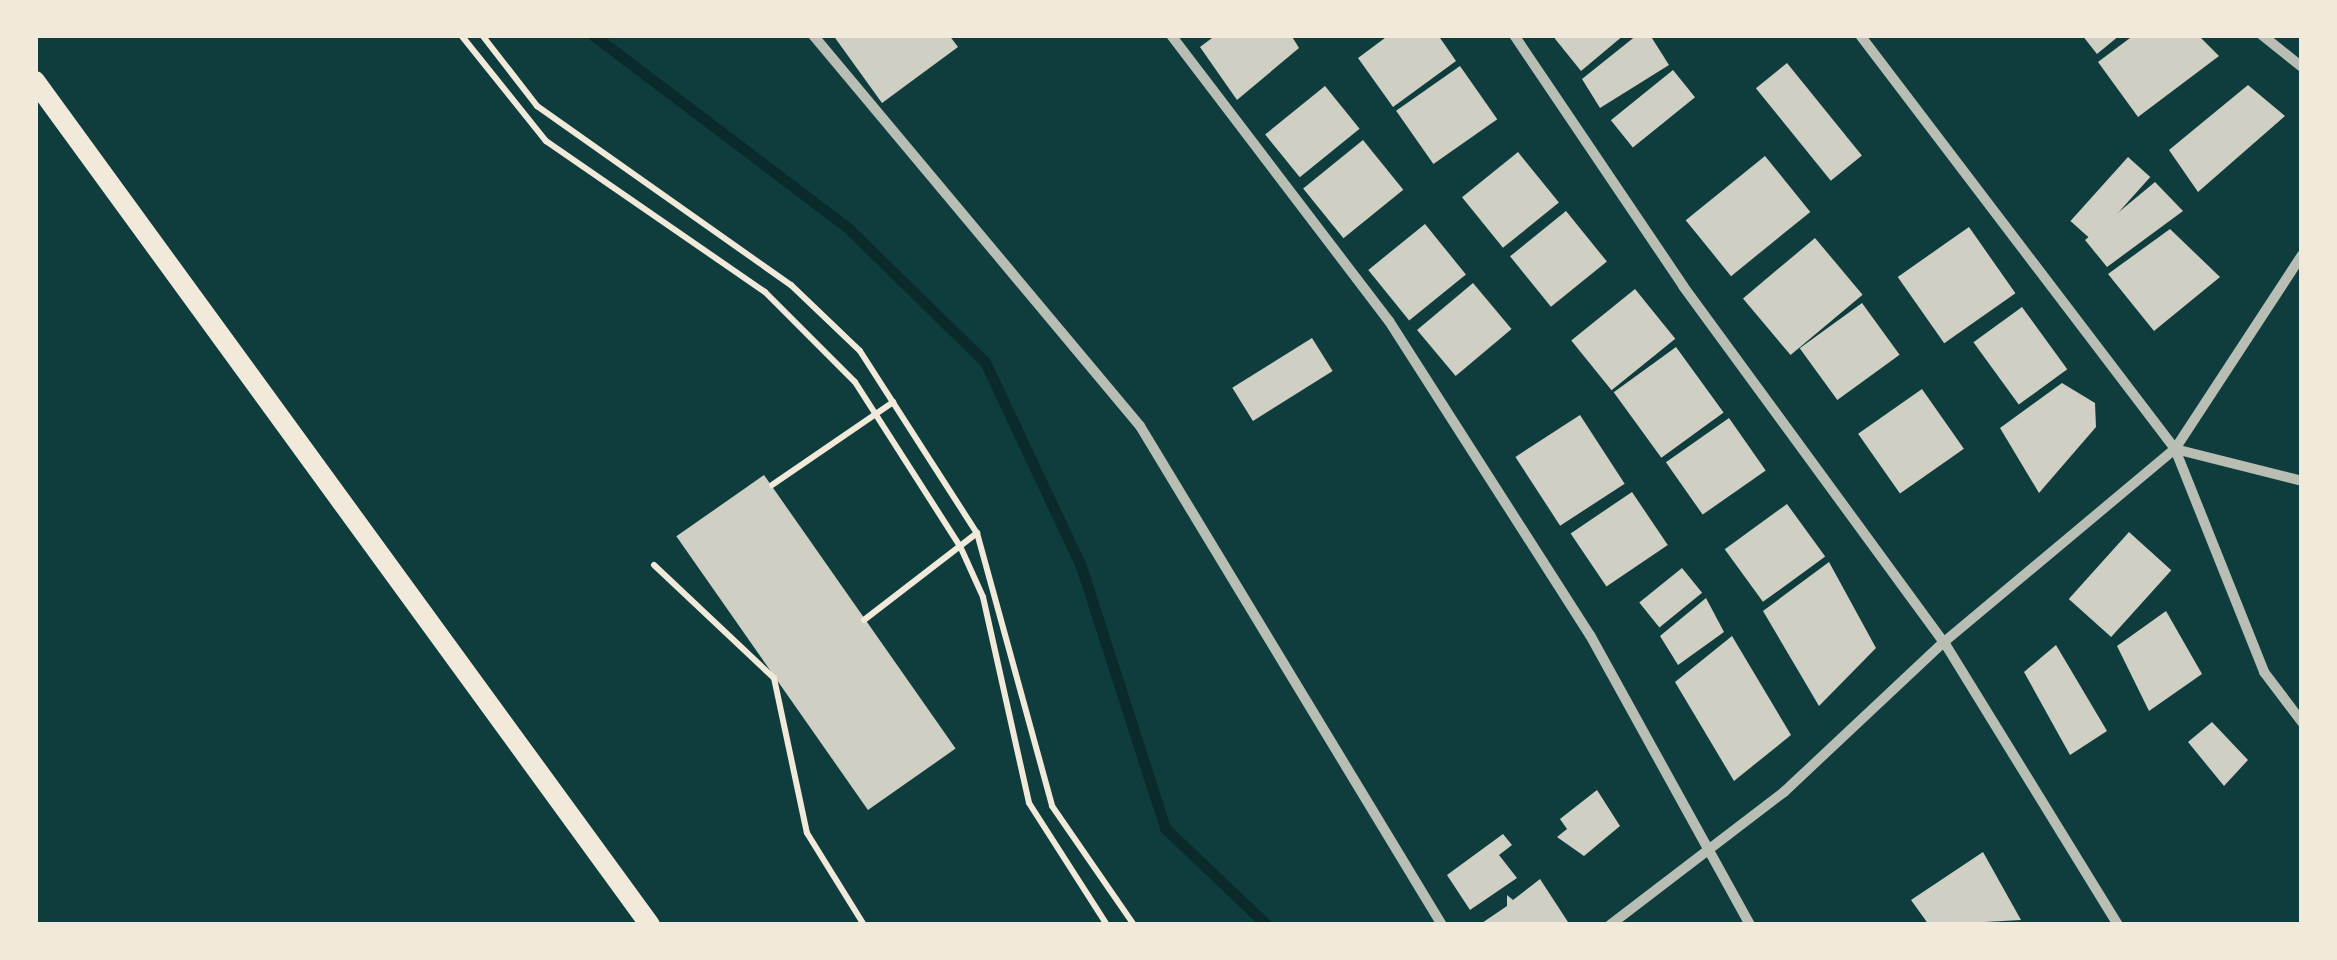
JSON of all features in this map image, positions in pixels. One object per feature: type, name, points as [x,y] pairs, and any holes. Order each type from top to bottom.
[{"type":"main road","points":[[35,82],[650,925]]},
{"type":"street","points":[[813,35],[1140,426],[1442,925]]},
{"type":"street","points":[[1171,35],[1390,321],[1590,635],[1705,852],[1750,925]]},
{"type":"street","points":[[1514,35],[1683,286],[1944,642],[2118,925]]},
{"type":"street","points":[[1860,35],[2175,449],[2221,579],[2264,672],[2302,722]]},
{"type":"street","points":[[2262,35],[2302,67]]},
{"type":"street","points":[[1610,925],[1705,852],[1944,642],[2175,449],[2302,255]]},
{"type":"street","points":[[2175,449],[2302,481]]},
{"type":"path","points":[[461,35],[546,141],[789,311],[875,414],[960,546],[983,597],[1029,803],[1107,925]]},
{"type":"path","points":[[482,35],[537,106],[832,320],[893,402],[977,533],[1052,806],[1134,925]]},
{"type":"path","points":[[772,486],[893,402]]},
{"type":"path","points":[[864,620],[977,533]]},
{"type":"path","points":[[654,565],[774,678],[807,833],[864,925]]},
{"type":"building","points":[[833,35],[949,35],[958,47],[882,103]]},
{"type":"building","points":[[1216,35],[1291,35],[1299,48],[1237,100],[1200,47]]},
{"type":"building","points":[[1389,35],[1438,35],[1456,61],[1393,107],[1358,58]]},
{"type":"building","points":[[1552,35],[1624,35],[1581,71]]},
{"type":"building","points":[[1637,35],[1650,35],[1669,65],[1600,108],[1582,79]]},
{"type":"building","points":[[2082,35],[2120,35],[2097,54]]},
{"type":"building","points":[[2134,35],[2198,35],[2219,56],[2138,117],[2098,62]]},
{"type":"building","points":[[1787,63],[1862,155],[1831,181],[1756,88]]},
{"type":"building","points":[[1460,66],[1497,119],[1433,164],[1396,111]]},
{"type":"building","points":[[1673,70],[1695,97],[1633,148],[1611,120]]},
{"type":"building","points":[[2248,85],[2285,116],[2198,192],[2169,150]]},
{"type":"building","points":[[1325,86],[1360,129],[1300,177],[1265,134]]},
{"type":"building","points":[[1363,140],[1403,190],[1343,238],[1303,188]]},
{"type":"building","points":[[1518,152],[1559,203],[1503,248],[1462,197]]},
{"type":"building","points":[[1765,156],[1810,212],[1731,276],[1686,220]]},
{"type":"building","points":[[2128,157],[2150,177],[2093,241],[2070,221]]},
{"type":"building","points":[[2155,182],[2183,211],[2107,267],[2085,240]]},
{"type":"building","points":[[1566,211],[1607,262],[1551,307],[1510,256]]},
{"type":"building","points":[[1425,224],[1466,275],[1409,320],[1368,270]]},
{"type":"building","points":[[1969,227],[2015,293],[1944,343],[1898,277]]},
{"type":"building","points":[[2170,229],[2220,277],[2154,331],[2108,274]]},
{"type":"building","points":[[1815,238],[1863,295],[1791,355],[1743,298]]},
{"type":"building","points":[[1473,283],[1512,329],[1456,376],[1417,330]]},
{"type":"building","points":[[1635,289],[1675,339],[1612,390],[1571,341]]},
{"type":"building","points":[[1862,303],[1900,355],[1837,400],[1800,348]]},
{"type":"building","points":[[2022,307],[2067,369],[2019,405],[1973,342]]},
{"type":"building","points":[[1312,338],[1333,371],[1253,421],[1232,388]]},
{"type":"building","points":[[1676,347],[1724,413],[1661,458],[1614,392]]},
{"type":"building","points":[[2062,383],[2095,403],[2096,427],[2039,493],[2000,428]]},
{"type":"building","points":[[1922,389],[1964,449],[1900,494],[1858,434]]},
{"type":"building","points":[[1580,415],[1625,484],[1560,526],[1515,457]]},
{"type":"building","points":[[1729,418],[1766,470],[1703,515],[1666,462]]},
{"type":"building","points":[[764,475],[956,749],[868,810],[676,536]]},
{"type":"building","points":[[1632,492],[1668,545],[1606,586],[1571,533]]},
{"type":"building","points":[[1787,504],[1825,557],[1763,602],[1725,549]]},
{"type":"building","points":[[2129,532],[2171,570],[2111,637],[2069,599]]},
{"type":"building","points":[[1829,562],[1876,648],[1819,706],[1763,611]]},
{"type":"building","points":[[1682,568],[1702,593],[1659,627],[1639,603]]},
{"type":"building","points":[[1706,598],[1724,632],[1678,665],[1660,636]]},
{"type":"building","points":[[2166,611],[2202,674],[2149,711],[2117,646]]},
{"type":"building","points":[[1732,636],[1791,735],[1734,781],[1675,682]]},
{"type":"building","points":[[2056,645],[2107,731],[2070,755],[2024,672]]},
{"type":"building","points":[[2212,722],[2248,760],[2224,786],[2188,742]]},
{"type":"building","points":[[1597,790],[1620,826],[1584,856],[1557,837],[1567,829],[1560,819]]},
{"type":"building","points":[[1503,834],[1512,845],[1499,855],[1517,878],[1470,910],[1447,875]]},
{"type":"building","points":[[1983,852],[2021,920],[1929,925],[1911,900]]},
{"type":"building","points":[[1540,879],[1568,922],[1479,925],[1507,906],[1507,895],[1513,900]]},
{"type":"waterway","points":[[593,35],[847,227],[985,362],[1081,566],[1165,828],[1267,925]]}]
